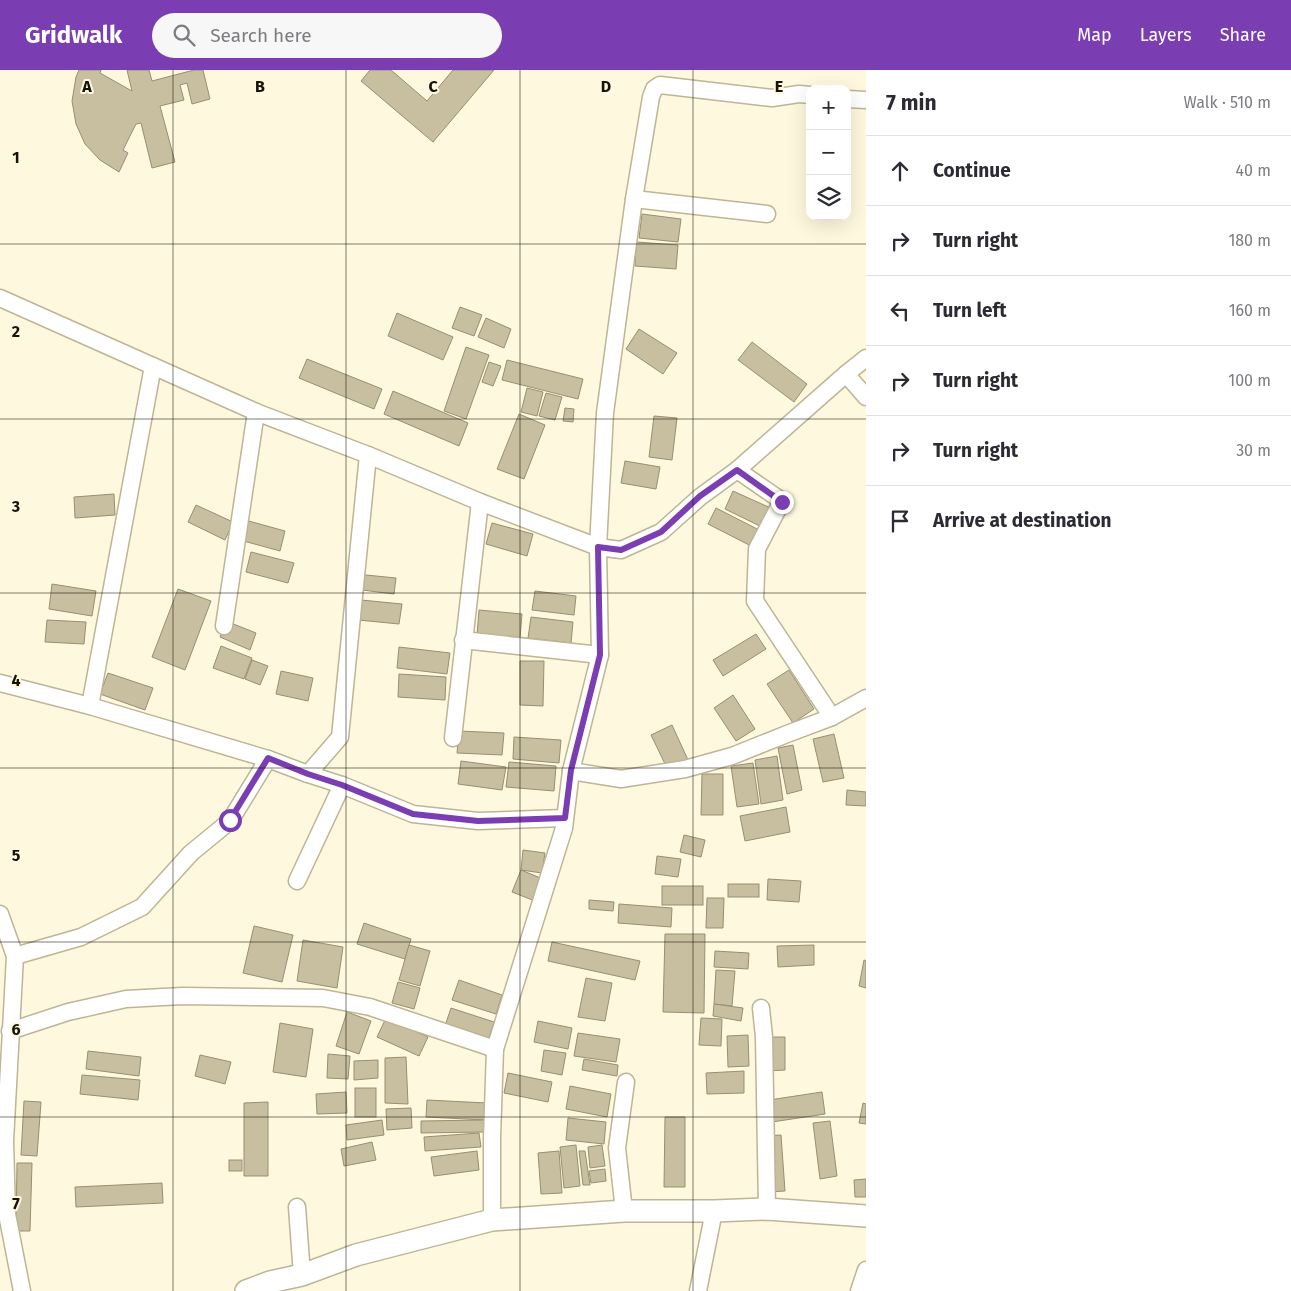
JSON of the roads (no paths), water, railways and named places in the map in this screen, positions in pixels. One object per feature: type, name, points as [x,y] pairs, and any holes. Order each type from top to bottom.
[{"type":"main road","points":[[246,1291],[270,1282],[302,1275],[356,1255],[492,1220],[624,1211],[767,1209],[866,1216]]},
{"type":"street","points":[[492,1220],[495,1049],[564,828],[571,770],[600,655],[598,547],[605,412],[634,199],[651,97],[654,89],[660,85],[772,98],[806,95]]},
{"type":"street","points":[[851,99],[866,100]]},
{"type":"street","points":[[634,199],[767,214]]},
{"type":"street","points":[[0,298],[256,412],[368,454],[480,502],[598,547],[621,550],[661,532],[700,496],[737,470],[866,358]]},
{"type":"street","points":[[90,706],[153,366]]},
{"type":"street","points":[[846,374],[866,397]]},
{"type":"street","points":[[224,626],[256,412]]},
{"type":"street","points":[[308,774],[340,737],[368,454]]},
{"type":"street","points":[[737,470],[782,502],[757,549],[755,601],[832,717]]},
{"type":"street","points":[[453,738],[480,502]]},
{"type":"street","points":[[463,640],[600,655]]},
{"type":"street","points":[[0,683],[90,706],[268,758],[413,814],[478,821],[565,818]]},
{"type":"street","points":[[571,770],[621,779],[685,769],[732,756],[832,717],[866,698]]},
{"type":"street","points":[[15,956],[81,937],[142,907],[191,853],[230,820],[268,758]]},
{"type":"street","points":[[297,881],[342,785]]},
{"type":"street","points":[[0,914],[15,956],[5,1141],[7,1214],[22,1291]]},
{"type":"street","points":[[10,1031],[68,1012],[126,999],[182,996],[323,998],[370,1008],[495,1049]]},
{"type":"street","points":[[761,1008],[764,1037],[767,1209]]},
{"type":"street","points":[[624,1211],[617,1148],[626,1082]]},
{"type":"street","points":[[297,1208],[302,1275]]},
{"type":"street","points":[[698,1291],[714,1211]]},
{"type":"street","points":[[860,1291],[866,1270]]}]
